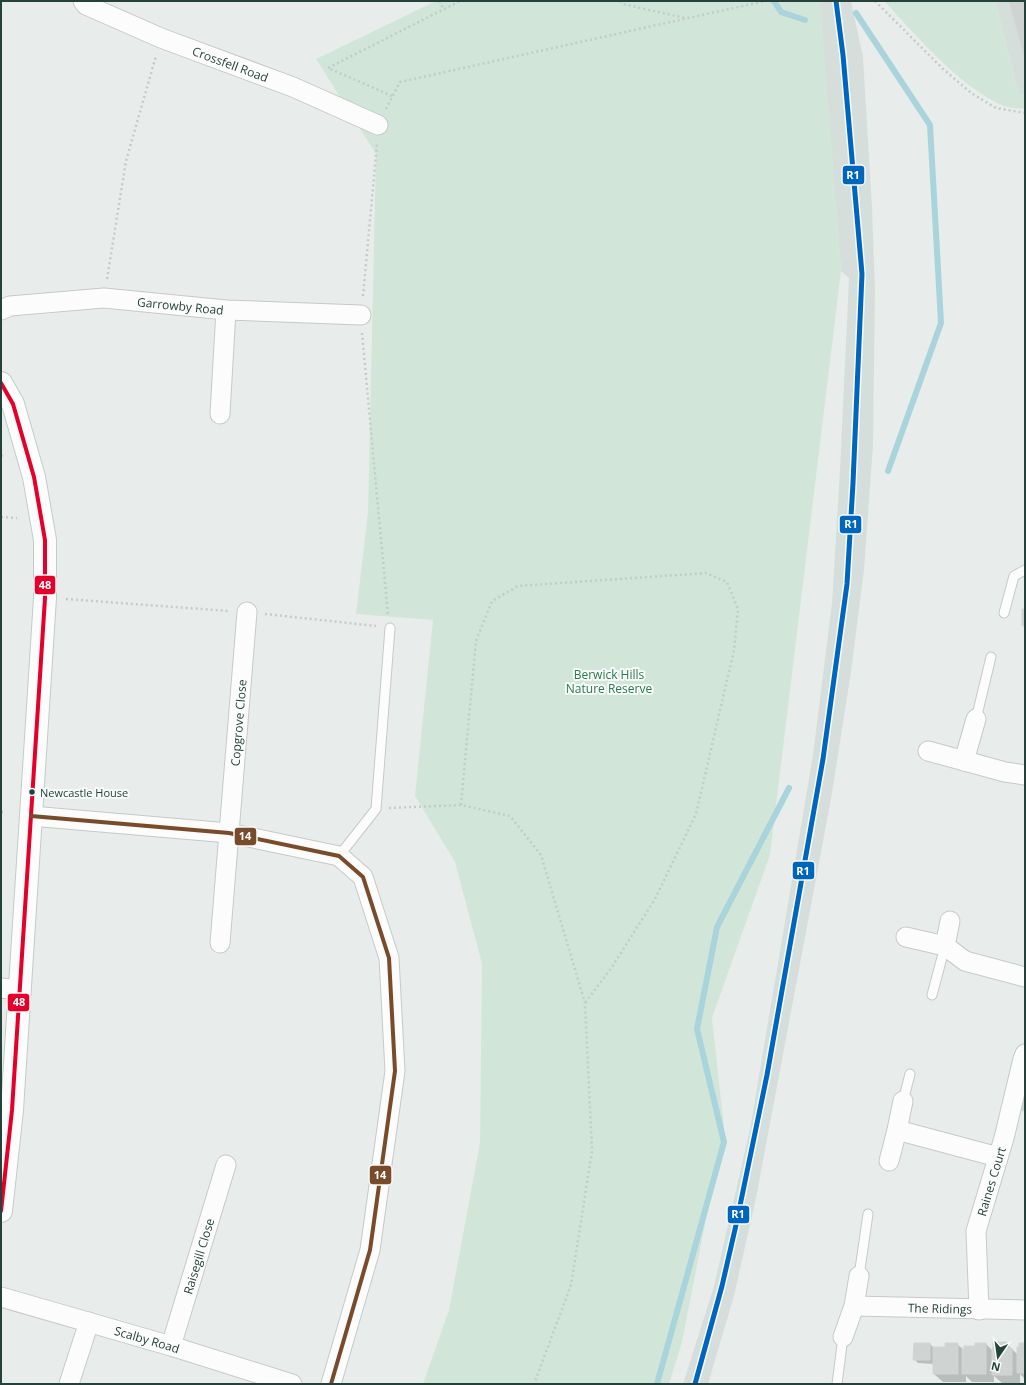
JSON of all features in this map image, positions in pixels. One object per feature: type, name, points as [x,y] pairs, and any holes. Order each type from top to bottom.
[{"type":"street","name":"Crossfell Road","points":[[83,1],[86,5],[161,38],[293,87],[378,125]]},
{"type":"street","name":"Garrowby Road","points":[[1,310],[10,306],[104,298],[226,310],[361,315]]},
{"type":"street","points":[[220,414],[226,310]]},
{"type":"street","points":[[1,383],[13,404],[34,477],[45,540],[45,598],[31,816],[10,989],[12,1110],[1,1211]]},
{"type":"street","name":"Copgrove Close","points":[[220,943],[247,612]]},
{"type":"street","points":[[964,761],[976,719]]},
{"type":"street","points":[[928,751],[1005,772],[1025,774]]},
{"type":"street","points":[[31,816],[229,833],[339,856],[364,877],[389,958],[395,1071],[370,1250],[332,1384]]},
{"type":"street","points":[[945,946],[950,921]]},
{"type":"street","points":[[906,937],[945,946],[965,961],[1025,977]]},
{"type":"street","name":"Raines Court","points":[[978,1310],[976,1231],[998,1157],[1025,1054]]},
{"type":"street","points":[[889,1161],[903,1101]]},
{"type":"street","points":[[896,1130],[998,1157]]},
{"type":"street","name":"Raisegill Close","points":[[171,1346],[226,1165]]},
{"type":"street","points":[[843,1337],[854,1306],[859,1276]]},
{"type":"street","name":"Scalby Road","points":[[1,1296],[171,1346],[292,1384]]},
{"type":"street","name":"The Ridings","points":[[854,1306],[1025,1310]]},
{"type":"street","points":[[69,1384],[89,1322]]},
{"type":"lane","points":[[1004,613],[1014,576],[1025,570]]},
{"type":"lane","points":[[339,856],[376,809],[390,628]]},
{"type":"lane","points":[[976,719],[991,657]]},
{"type":"lane","points":[[932,995],[945,946]]},
{"type":"lane","points":[[903,1101],[910,1074]]},
{"type":"lane","points":[[859,1276],[868,1214]]},
{"type":"lane","points":[[837,1384],[843,1337]]},
{"type":"path","points":[[439,1],[444,10]]},
{"type":"path","points":[[392,96],[328,68],[460,1]]},
{"type":"path","points":[[620,1],[623,4],[687,19]]},
{"type":"path","points":[[45,598],[247,612],[390,628],[361,315],[378,125],[400,82],[765,1]]},
{"type":"path","points":[[875,1],[942,68],[971,93],[996,108],[1025,113]]},
{"type":"path","points":[[104,298],[126,161],[161,38]]},
{"type":"path","points":[[1,517],[17,518]]},
{"type":"path","points":[[461,805],[476,641],[492,601],[518,586],[706,573],[727,582],[738,609],[734,650],[696,814],[655,899],[612,967],[585,1003]]},
{"type":"path","points":[[376,809],[461,805],[510,816],[541,855],[585,1003],[592,1151],[571,1285],[534,1384]]},
{"type":"path","points":[[1,812],[6,812]]},
{"type":"shaded area","points":[[819,1],[851,1],[863,57],[872,207],[875,289],[873,445],[864,570],[851,672],[831,799],[756,1198],[734,1296],[708,1384],[683,1384],[714,1286],[750,1129],[813,755],[832,603],[849,278],[841,271]]},
{"type":"shaded area","points":[[995,1],[1025,1],[1025,94],[1019,95]]},
{"type":"green space","name":"Berwick Hills Nature Reserve","points":[[436,1],[819,1],[821,11],[841,271],[770,855],[712,1018],[724,1127],[682,1342],[669,1384],[423,1384],[449,1310],[480,1143],[482,964],[455,862],[415,796],[433,620],[356,614],[368,512],[376,154],[316,59]]},
{"type":"green space","points":[[884,1],[995,1],[1019,95],[1025,94],[1025,109],[1004,106],[971,87],[940,60]]},
{"type":"building","points":[[1009,1],[1025,1],[1025,58]]},
{"type":"building","points":[[1022,609],[1025,609],[1025,626],[1022,626]]},
{"type":"building","points":[[1025,1095],[1025,1111],[1021,1110]]},
{"type":"building","points":[[993,1342],[1007,1342],[1006,1348],[1012,1348],[1012,1375],[992,1375]]},
{"type":"building","points":[[914,1343],[930,1343],[930,1360],[913,1360]]},
{"type":"building","points":[[945,1343],[958,1343],[958,1374],[933,1374],[933,1347],[945,1347]]},
{"type":"building","points":[[975,1343],[986,1343],[986,1374],[962,1374],[962,1349],[964,1349],[964,1346],[975,1346]]},
{"type":"building","points":[[1019,1343],[1025,1343],[1025,1373],[1017,1373],[1017,1347],[1019,1347]]},
{"type":"waterway","points":[[774,1],[781,12],[805,20]]},
{"type":"waterway","points":[[856,13],[930,125],[941,323],[888,471]]},
{"type":"waterway","points":[[657,1384],[724,1142],[697,1029],[717,927],[789,788]]},
{"type":"transit line","name":"R1","points":[[695,1384],[722,1286],[767,1075],[823,759],[847,584],[862,274],[843,55],[836,1]]},
{"type":"transit line","name":"48","points":[[1,383],[13,404],[34,477],[45,540],[45,598],[12,1110],[1,1211]]},
{"type":"transit line","name":"14","points":[[31,816],[229,833],[339,856],[363,877],[389,958],[395,1071],[370,1250],[331,1384]]},
{"type":"place","name":"Newcastle House","points":[[32,792]]}]
